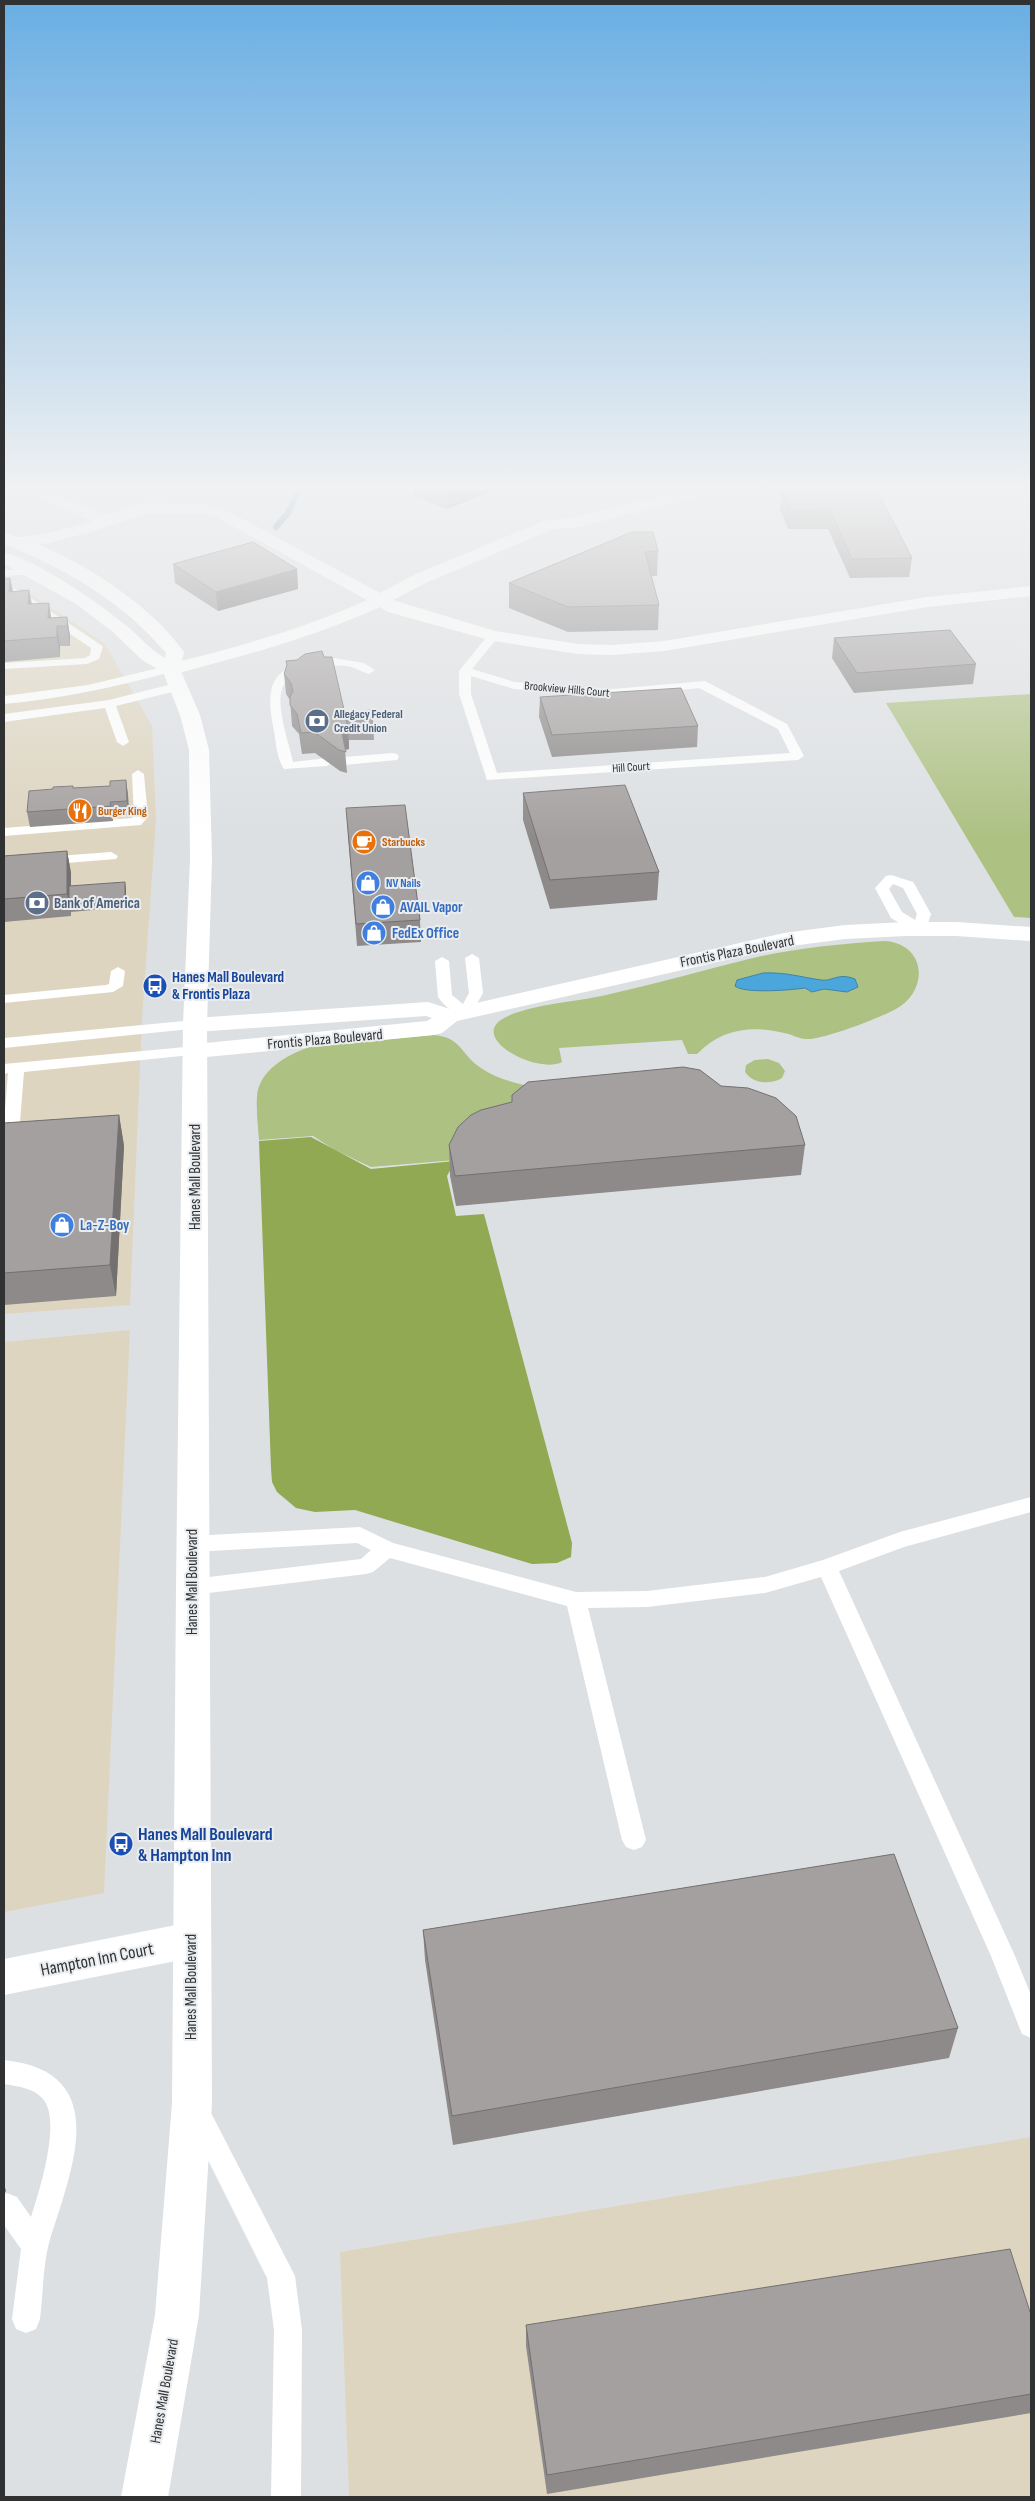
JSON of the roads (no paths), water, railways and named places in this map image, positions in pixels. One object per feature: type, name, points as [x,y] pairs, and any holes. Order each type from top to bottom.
[{"type":"street","points":[[91,607],[119,628],[148,656],[183,679],[288,638],[378,607]]},
{"type":"street","name":"Hanes Mall Boulevard","points":[[132,607],[159,632],[175,652],[183,679],[199,750],[201,859],[196,1038],[192,1544],[192,2103],[178,2314],[145,2497]]},
{"type":"street","points":[[216,675],[340,635],[382,607]]},
{"type":"street","points":[[395,607],[493,636],[578,649],[612,650],[664,646],[901,607]]},
{"type":"street","name":"Frontis Plaza Boulevard","points":[[196,1038],[434,1028],[457,1014],[784,940],[845,932],[956,928],[1031,934]]},
{"type":"street","name":"Hampton Inn Court","points":[[4,1978],[191,1940]]},
{"type":"lane","points":[[4,666],[87,661],[95,657],[97,647],[37,607]]},
{"type":"lane","points":[[465,671],[493,636]]},
{"type":"lane","points":[[327,762],[288,766],[275,700],[276,688],[280,682],[294,671],[324,662],[350,662],[369,670]]},
{"type":"lane","name":"Hill Court","points":[[465,671],[465,694],[492,777],[798,756],[783,727],[700,684]]},
{"type":"lane","name":"Brookview Hills Court","points":[[465,671],[514,685],[613,694],[700,684]]},
{"type":"lane","points":[[4,700],[46,696],[111,684],[183,679]]},
{"type":"lane","points":[[4,718],[109,704],[183,679]]},
{"type":"lane","points":[[109,704],[123,742]]},
{"type":"lane","points":[[344,761],[393,757]]},
{"type":"lane","points":[[4,832],[136,822],[141,817],[138,774]]},
{"type":"lane","points":[[4,864],[111,856]]},
{"type":"lane","points":[[442,961],[445,997],[457,1014],[476,993],[472,958]]},
{"type":"lane","points":[[4,999],[108,989],[116,986],[118,971]]},
{"type":"lane","points":[[4,1043],[196,1038]]},
{"type":"lane","points":[[12,1122],[10,1068],[196,1038]]},
{"type":"lane","points":[[192,1544],[360,1535],[388,1549],[576,1600],[647,1599],[765,1585],[828,1567],[900,1540],[1031,1505]]},
{"type":"lane","points":[[192,1586],[366,1566],[388,1549]]},
{"type":"lane","points":[[828,1567],[1003,1956],[1031,2026]]},
{"type":"lane","points":[[576,1600],[634,1840]]},
{"type":"lane","points":[[4,2072],[17,2073],[37,2080],[54,2091],[64,2119],[56,2182],[35,2245],[26,2319]]},
{"type":"lane","points":[[192,2103],[281,2276],[288,2330],[286,2497]]},
{"type":"lane","points":[[7,2208],[35,2245]]},
{"type":"water","points":[[763,973],[786,974],[825,980],[844,976],[855,979],[858,987],[847,992],[824,989],[812,992],[805,988],[758,991],[735,986],[737,980]]},
{"type":"place","name":"Allegacy Federal Credit Union","points":[[317,721]]},
{"type":"place","name":"Burger King","points":[[80,811]]},
{"type":"place","name":"Starbucks","points":[[364,842]]},
{"type":"place","name":"NV Nails","points":[[368,883]]},
{"type":"place","name":"Bank of America","points":[[37,903]]},
{"type":"place","name":"AVAIL Vapor","points":[[383,907]]},
{"type":"place","name":"FedEx Office","points":[[374,933]]},
{"type":"place","name":"Hanes Mall Boulevard & Frontis Plaza","points":[[155,986]]},
{"type":"place","name":"La-Z-Boy","points":[[62,1225]]},
{"type":"place","name":"Hanes Mall Boulevard & Hampton Inn","points":[[121,1844]]}]
